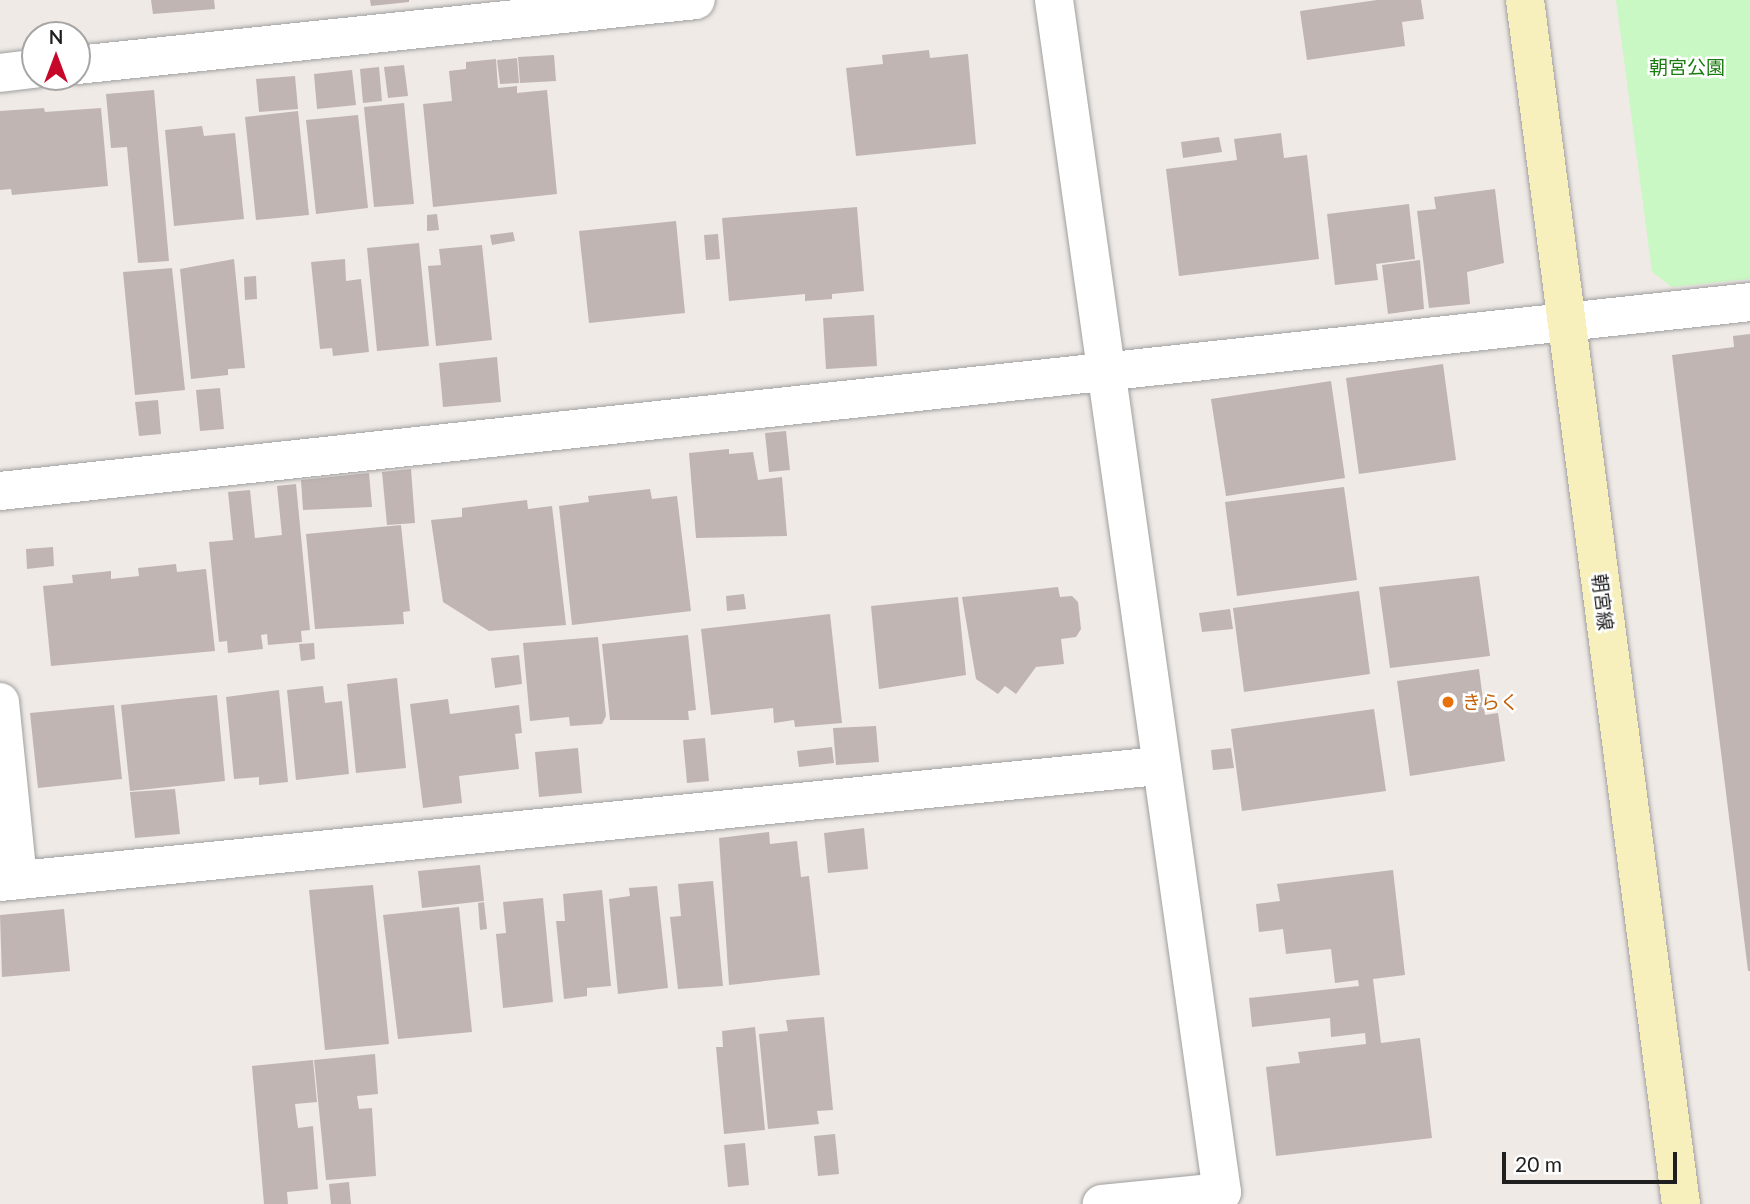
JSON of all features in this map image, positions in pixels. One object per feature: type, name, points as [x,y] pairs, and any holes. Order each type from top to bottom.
[{"type":"street","points":[[91,64],[696,0]]},
{"type":"street","points":[[1054,0],[1103,372],[1222,1192],[1102,1204]]},
{"type":"street","name":"朝宮線","points":[[1524,0],[1681,1204]]},
{"type":"street","points":[[0,73],[21,71]]},
{"type":"street","points":[[0,491],[1750,302]]},
{"type":"street","points":[[0,702],[9,881],[1159,766]]},
{"type":"green space","name":"朝宮公園","points":[[1616,0],[1750,0],[1750,279],[1672,287],[1652,272]]},
{"type":"building","points":[[151,0],[214,0],[215,9],[153,14]]},
{"type":"building","points":[[370,0],[409,0],[409,2],[371,6]]},
{"type":"building","points":[[1377,0],[1421,0],[1424,19],[1402,22],[1405,46],[1307,60],[1300,11]]},
{"type":"building","points":[[929,50],[930,58],[968,54],[976,144],[856,156],[846,68],[883,64],[882,55]]},
{"type":"building","points":[[554,55],[556,81],[520,83],[518,57]]},
{"type":"building","points":[[517,58],[519,83],[500,84],[497,60]]},
{"type":"building","points":[[496,59],[498,88],[517,86],[517,93],[547,90],[557,194],[433,207],[423,104],[452,101],[449,71],[466,69],[466,62]]},
{"type":"building","points":[[404,65],[408,96],[388,98],[384,67]]},
{"type":"building","points":[[379,67],[382,101],[363,103],[360,69]]},
{"type":"building","points":[[352,70],[356,105],[317,109],[314,74]]},
{"type":"building","points":[[295,76],[298,109],[259,112],[256,79]]},
{"type":"building","points":[[154,90],[169,261],[138,263],[127,147],[111,148],[106,94]]},
{"type":"building","points":[[404,103],[414,204],[374,207],[364,107]]},
{"type":"building","points":[[44,108],[45,112],[101,108],[108,186],[12,195],[11,189],[0,190],[0,111]]},
{"type":"building","points":[[298,111],[309,215],[256,220],[245,117]]},
{"type":"building","points":[[358,115],[368,208],[316,214],[306,120]]},
{"type":"building","points":[[202,126],[204,136],[235,133],[244,219],[174,226],[165,130]]},
{"type":"building","points":[[1281,133],[1284,158],[1307,155],[1319,259],[1179,276],[1166,169],[1237,160],[1234,139]]},
{"type":"building","points":[[1219,137],[1222,152],[1183,158],[1181,142]]},
{"type":"building","points":[[1495,189],[1504,263],[1467,272],[1470,304],[1429,308],[1417,211],[1436,209],[1434,197]]},
{"type":"building","points":[[1409,204],[1415,259],[1376,264],[1378,280],[1335,285],[1327,214]]},
{"type":"building","points":[[857,207],[864,291],[832,294],[832,299],[805,301],[805,294],[729,301],[722,218]]},
{"type":"building","points":[[437,214],[439,230],[427,231],[427,215]]},
{"type":"building","points":[[676,221],[685,313],[589,323],[579,231]]},
{"type":"building","points":[[513,232],[515,241],[492,245],[490,235]]},
{"type":"building","points":[[718,234],[720,259],[706,260],[704,235]]},
{"type":"building","points":[[419,243],[429,346],[377,351],[367,248]]},
{"type":"building","points":[[482,245],[492,340],[436,346],[428,266],[441,265],[439,249]]},
{"type":"building","points":[[234,259],[245,368],[228,369],[228,375],[191,379],[180,269]]},
{"type":"building","points":[[345,259],[346,281],[361,279],[369,352],[333,356],[332,348],[320,349],[311,262]]},
{"type":"building","points":[[1420,260],[1424,309],[1388,314],[1382,265]]},
{"type":"building","points":[[172,268],[185,390],[135,395],[123,272]]},
{"type":"building","points":[[256,276],[257,299],[245,300],[244,277]]},
{"type":"building","points":[[874,315],[877,366],[826,369],[823,318]]},
{"type":"building","points":[[1750,334],[1748,971],[1672,355],[1734,347],[1733,336]]},
{"type":"building","points":[[497,357],[501,402],[443,407],[439,363]]},
{"type":"building","points":[[1443,364],[1456,460],[1359,474],[1346,378]]},
{"type":"building","points":[[1331,381],[1345,478],[1226,496],[1211,399]]},
{"type":"building","points":[[220,388],[224,429],[200,431],[196,390]]},
{"type":"building","points":[[158,400],[161,434],[139,436],[135,402]]},
{"type":"building","points":[[786,431],[790,470],[769,472],[765,433]]},
{"type":"building","points":[[729,449],[729,454],[753,452],[758,480],[782,477],[787,536],[696,538],[689,453]]},
{"type":"building","points":[[411,469],[415,523],[387,525],[382,472]]},
{"type":"building","points":[[369,473],[372,507],[303,510],[301,480]]},
{"type":"building","points":[[296,484],[310,630],[301,631],[302,642],[268,645],[267,634],[261,635],[263,649],[228,653],[227,641],[219,642],[209,542],[233,540],[228,492],[250,490],[255,538],[282,535],[277,486]]},
{"type":"building","points":[[1344,487],[1357,580],[1237,596],[1225,502]]},
{"type":"building","points":[[650,489],[652,499],[677,496],[691,611],[572,625],[559,506],[589,502],[588,496]]},
{"type":"building","points":[[527,500],[528,509],[552,506],[566,625],[489,631],[443,602],[431,520],[462,517],[462,508]]},
{"type":"building","points":[[401,525],[410,611],[403,612],[404,624],[315,629],[306,534]]},
{"type":"building","points":[[53,547],[54,566],[27,569],[26,549]]},
{"type":"building","points":[[176,564],[177,572],[206,569],[215,651],[51,666],[43,586],[73,583],[72,575],[111,571],[111,579],[139,576],[138,568]]},
{"type":"building","points":[[1479,576],[1490,656],[1390,668],[1379,587]]},
{"type":"building","points":[[1058,587],[1060,597],[1072,596],[1078,602],[1081,629],[1076,637],[1061,639],[1064,664],[1036,667],[1016,694],[1005,686],[998,694],[976,679],[962,597]]},
{"type":"building","points":[[1359,591],[1370,674],[1244,692],[1233,608]]},
{"type":"building","points":[[744,594],[746,609],[727,611],[726,596]]},
{"type":"building","points":[[958,597],[966,675],[879,689],[871,606]]},
{"type":"building","points":[[1230,609],[1233,629],[1202,632],[1199,613]]},
{"type":"building","points":[[830,614],[842,723],[795,727],[794,720],[774,723],[773,708],[711,715],[701,629]]},
{"type":"building","points":[[688,635],[696,710],[688,711],[689,720],[610,720],[602,644]]},
{"type":"building","points":[[598,637],[606,716],[602,724],[570,726],[569,717],[530,721],[523,643]]},
{"type":"building","points":[[314,643],[315,659],[301,661],[299,644]]},
{"type":"building","points":[[519,655],[522,684],[495,688],[491,658]]},
{"type":"building","points":[[1479,669],[1485,715],[1498,713],[1505,761],[1410,776],[1397,681]]},
{"type":"building","points":[[397,678],[406,768],[356,773],[347,684]]},
{"type":"building","points":[[323,686],[325,703],[342,701],[349,774],[296,780],[287,690]]},
{"type":"building","points":[[279,690],[288,782],[259,785],[259,777],[234,779],[226,697]]},
{"type":"building","points":[[217,695],[225,781],[130,791],[121,705]]},
{"type":"building","points":[[448,699],[450,714],[519,705],[522,733],[515,734],[519,769],[459,776],[462,803],[423,808],[410,704]]},
{"type":"building","points":[[114,705],[122,779],[38,788],[30,713]]},
{"type":"building","points":[[1374,709],[1386,791],[1242,811],[1231,729]]},
{"type":"building","points":[[876,726],[879,762],[836,765],[833,728]]},
{"type":"building","points":[[705,738],[709,781],[687,783],[683,740]]},
{"type":"building","points":[[832,747],[834,763],[799,767],[797,751]]},
{"type":"building","points":[[578,748],[582,793],[539,797],[535,752]]},
{"type":"building","points":[[1231,748],[1234,768],[1213,770],[1211,750]]},
{"type":"building","points":[[175,789],[180,834],[135,838],[130,792]]},
{"type":"building","points":[[864,828],[868,869],[828,873],[824,833]]},
{"type":"building","points":[[769,832],[770,844],[797,841],[801,877],[809,876],[820,975],[729,985],[719,838]]},
{"type":"building","points":[[480,865],[484,901],[422,908],[418,871]]},
{"type":"building","points":[[1393,870],[1405,975],[1373,979],[1381,1043],[1420,1038],[1432,1138],[1276,1156],[1266,1067],[1300,1063],[1298,1052],[1366,1044],[1365,1033],[1331,1037],[1330,1018],[1252,1027],[1249,998],[1359,986],[1358,980],[1335,983],[1331,949],[1286,954],[1283,929],[1259,932],[1256,904],[1280,901],[1277,884]]},
{"type":"building","points":[[713,881],[723,986],[678,989],[670,917],[681,916],[678,884]]},
{"type":"building","points":[[373,885],[389,1044],[325,1050],[309,890]]},
{"type":"building","points":[[657,886],[668,988],[618,994],[609,899],[630,896],[629,888]]},
{"type":"building","points":[[602,890],[611,986],[587,988],[587,996],[564,999],[556,921],[565,921],[563,894]]},
{"type":"building","points":[[543,898],[553,1002],[503,1008],[496,934],[506,933],[503,902]]},
{"type":"building","points":[[484,902],[487,929],[480,930],[478,903]]},
{"type":"building","points":[[459,907],[472,1032],[398,1039],[383,915]]},
{"type":"building","points":[[64,909],[70,971],[2,977],[0,915]]},
{"type":"building","points":[[824,1017],[833,1110],[817,1111],[819,1124],[768,1129],[759,1034],[788,1031],[786,1020]]},
{"type":"building","points":[[755,1027],[765,1130],[724,1134],[716,1047],[723,1047],[722,1031]]},
{"type":"building","points":[[375,1054],[378,1094],[357,1096],[359,1109],[372,1108],[376,1176],[326,1180],[314,1060]]},
{"type":"building","points":[[313,1060],[317,1102],[295,1104],[298,1128],[313,1126],[318,1189],[287,1192],[288,1204],[264,1204],[252,1066]]},
{"type":"building","points":[[835,1134],[839,1174],[818,1176],[814,1136]]},
{"type":"building","points":[[745,1143],[749,1185],[728,1187],[724,1145]]},
{"type":"building","points":[[349,1182],[351,1204],[331,1204],[329,1184]]},
{"type":"place","name":"きらく","points":[[1448,702]]}]
